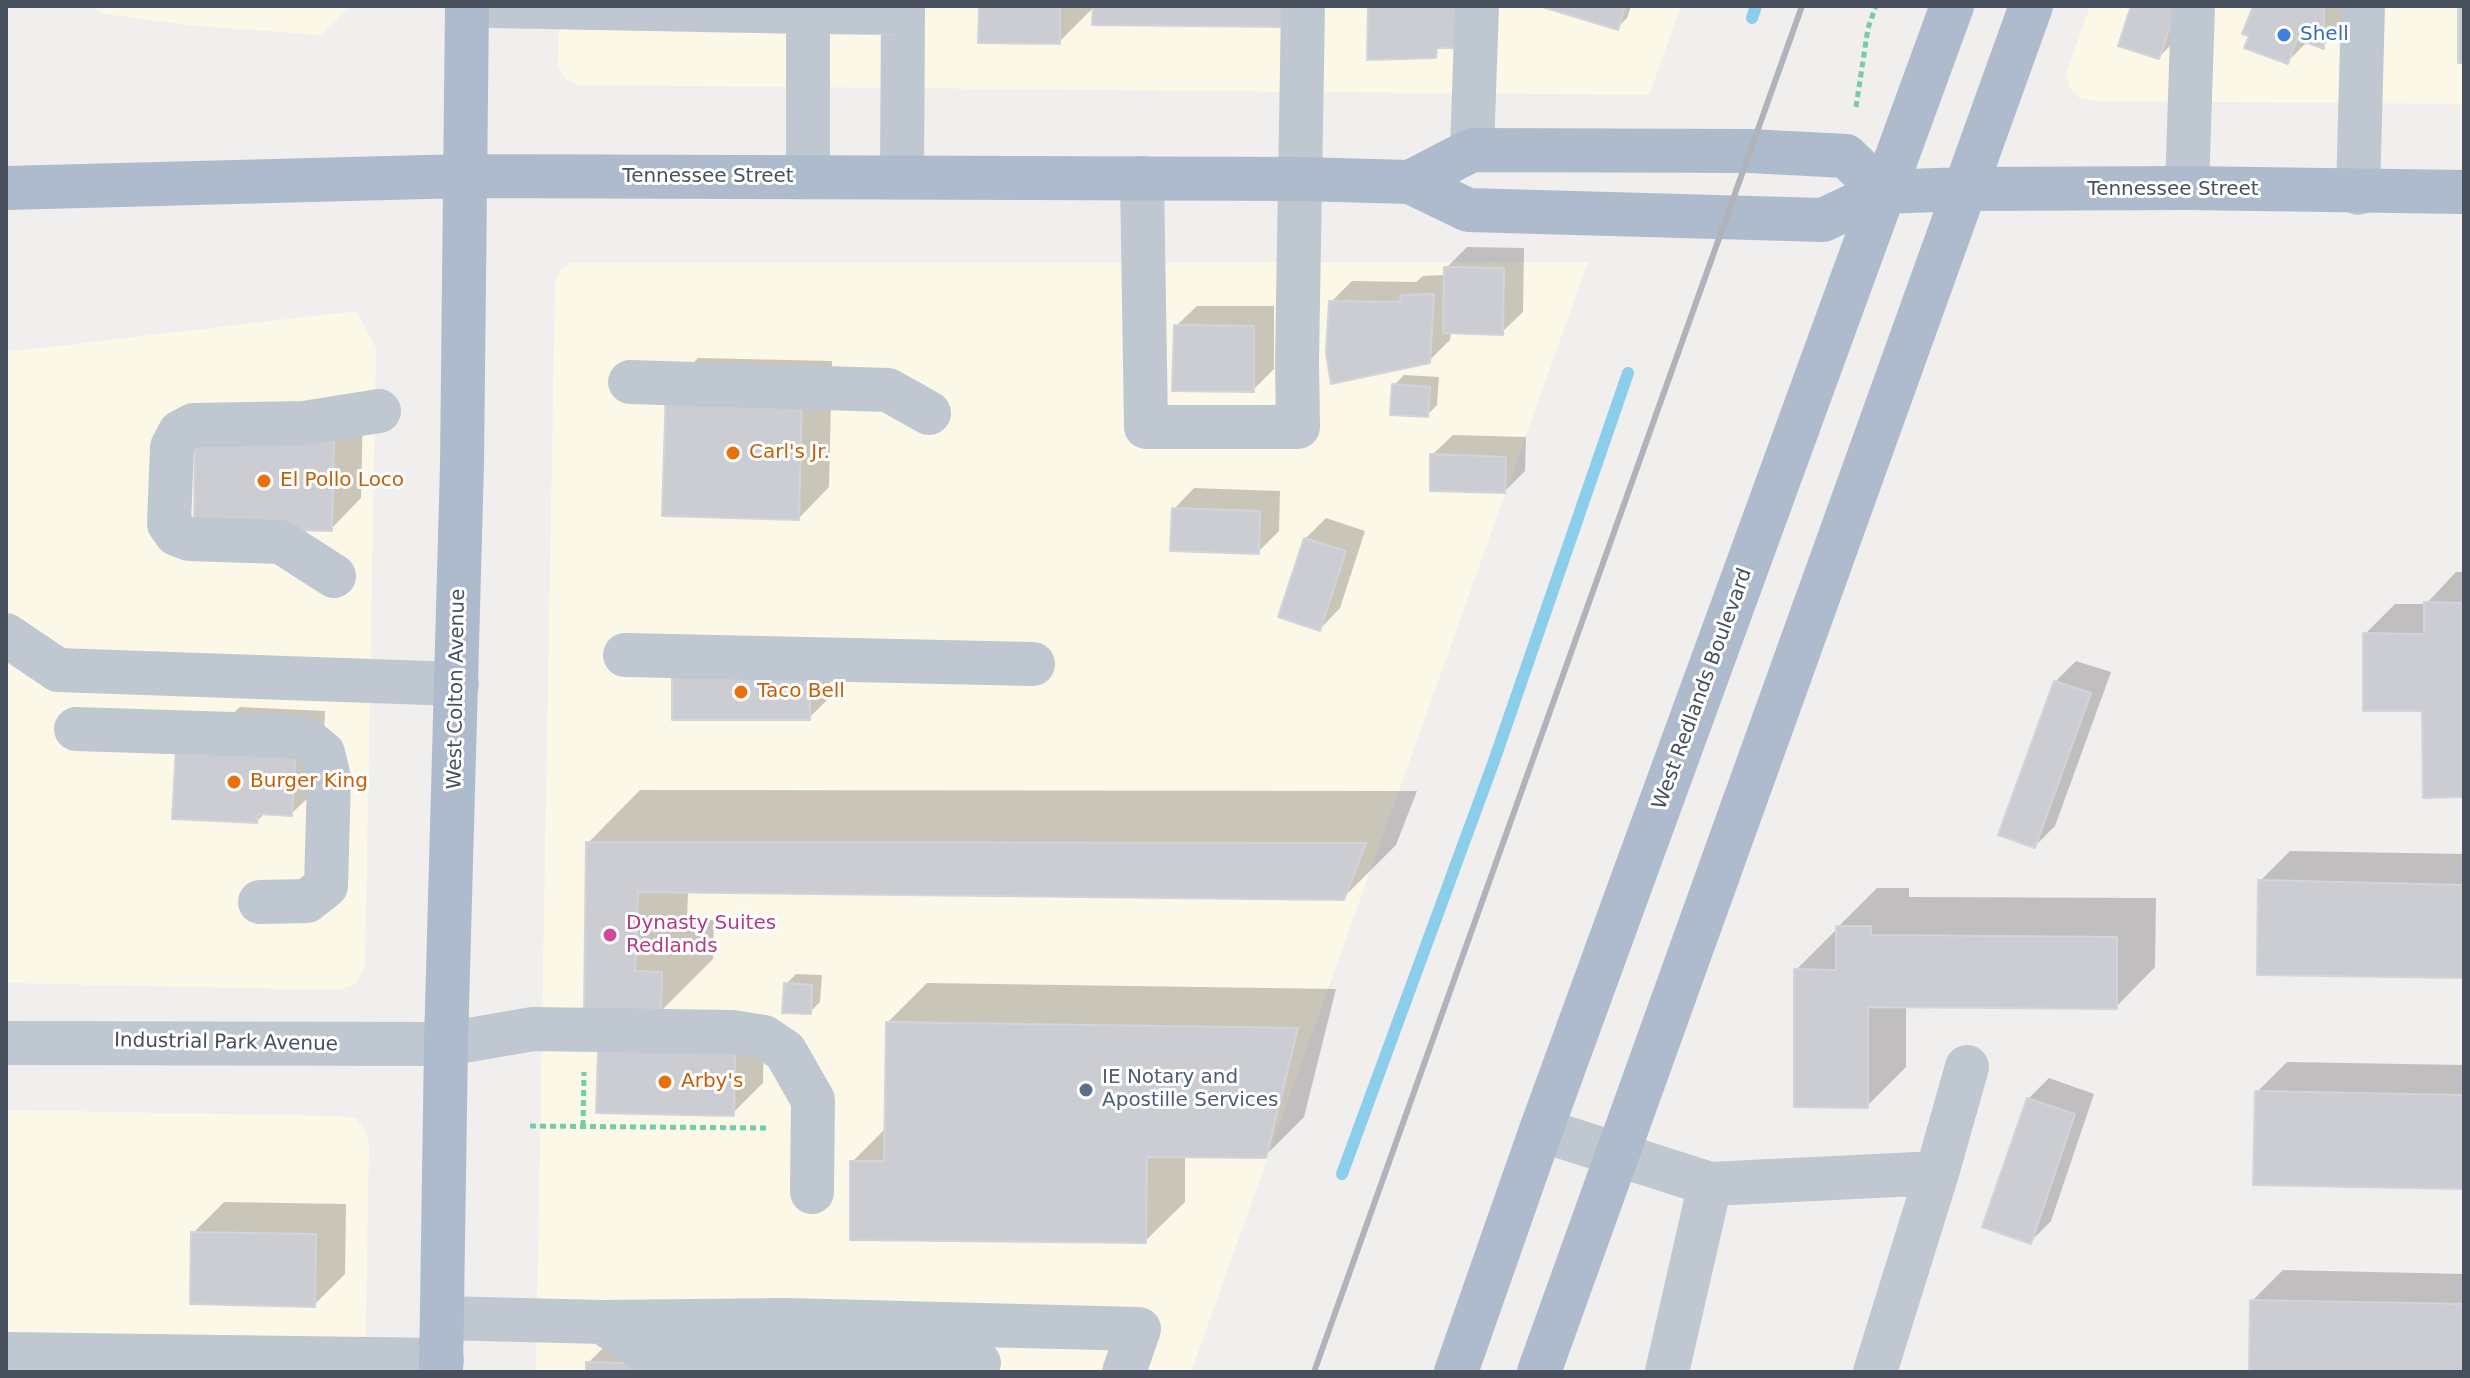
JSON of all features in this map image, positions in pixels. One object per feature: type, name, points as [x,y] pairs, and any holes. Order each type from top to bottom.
[{"type":"main road","name":"West Colton Avenue","points":[[442,1350],[446,1044],[462,464],[467,6]]},
{"type":"main road","name":"West Redlands Boulevard","points":[[1456,1372],[1541,1130],[1952,6]]},
{"type":"main road","points":[[1539,1372],[2031,6]]},
{"type":"main road","name":"Tennessee Street","points":[[1410,182],[1472,150],[1749,151],[1846,156],[1883,192]]},
{"type":"main road","name":"Tennessee Street","points":[[6,188],[464,176],[1300,179],[1410,182],[1468,210],[1809,220],[1823,220],[1883,192],[2187,188],[2358,193],[2464,192]]},
{"type":"street","points":[[491,6],[808,12],[903,10],[902,177]]},
{"type":"street","points":[[1142,178],[1146,427],[1298,427],[1303,6]]},
{"type":"street","points":[[1472,150],[1477,6]]},
{"type":"street","points":[[2187,188],[2193,6]]},
{"type":"street","points":[[2358,193],[2363,6]]},
{"type":"street","points":[[808,12],[808,177]]},
{"type":"street","points":[[630,382],[888,390],[929,413]]},
{"type":"street","points":[[334,576],[281,542],[189,539],[176,534],[169,524],[172,447],[180,432],[193,425],[304,423],[379,411]]},
{"type":"street","points":[[6,635],[58,670],[457,684]]},
{"type":"street","points":[[625,655],[1033,664]]},
{"type":"street","points":[[76,729],[295,736],[308,741],[323,753],[329,778],[326,886],[307,901],[260,902]]},
{"type":"street","name":"Industrial Park Avenue","points":[[6,1043],[446,1044],[533,1029],[732,1032],[764,1037],[785,1051],[813,1100],[812,1192]]},
{"type":"street","points":[[1875,1372],[1967,1067]]},
{"type":"street","points":[[1541,1130],[1710,1184],[1937,1173]]},
{"type":"street","points":[[1667,1372],[1710,1184]]},
{"type":"street","points":[[6,1354],[442,1350],[602,1322],[786,1320],[980,1353],[1139,1329],[1124,1372]]},
{"type":"path","points":[[1856,107],[1868,28],[1876,6]]},
{"type":"path","points":[[530,1126],[780,1128]]},
{"type":"shaded area","points":[[90,6],[349,6],[321,35],[186,25],[106,14]]},
{"type":"shaded area","points":[[559,6],[1681,6],[1649,95],[577,85],[565,79],[558,66]]},
{"type":"shaded area","points":[[2090,6],[2464,6],[2464,104],[2095,101],[2079,98],[2070,88],[2066,74]]},
{"type":"shaded area","points":[[1588,262],[1191,1372],[536,1372],[555,283],[561,269],[570,263]]},
{"type":"shaded area","points":[[356,311],[376,348],[365,966],[355,984],[339,990],[6,983],[6,352]]},
{"type":"shaded area","points":[[6,1110],[340,1116],[356,1119],[365,1130],[369,1144],[365,1372],[6,1372]]},
{"type":"building","points":[[979,6],[1060,6],[1060,44],[978,43]]},
{"type":"building","points":[[1093,6],[1286,6],[1286,27],[1092,25]]},
{"type":"building","points":[[1368,6],[1460,6],[1459,48],[1437,48],[1436,58],[1367,60]]},
{"type":"building","points":[[1539,6],[1625,6],[1618,30]]},
{"type":"building","points":[[2131,6],[2177,6],[2159,59],[2118,46]]},
{"type":"building","name":"Shell","points":[[2253,6],[2324,6],[2324,49],[2297,39],[2288,64],[2244,48],[2249,36],[2242,34]]},
{"type":"building","points":[[2458,6],[2464,6],[2464,63],[2458,63]]},
{"type":"building","points":[[1444,267],[1504,268],[1503,335],[1443,333]]},
{"type":"building","points":[[1434,294],[1430,363],[1331,384],[1326,353],[1329,301],[1400,302],[1401,295]]},
{"type":"building","points":[[1174,325],[1254,326],[1254,392],[1172,391]]},
{"type":"building","points":[[1392,384],[1430,387],[1428,417],[1390,415]]},
{"type":"building","name":"Carl's Jr.","points":[[666,387],[802,391],[799,520],[662,516]]},
{"type":"building","name":"El Pollo Loco","points":[[195,433],[334,435],[332,531],[194,528]]},
{"type":"building","points":[[1430,454],[1506,457],[1505,493],[1430,491]]},
{"type":"building","points":[[1172,508],[1260,511],[1259,554],[1170,551]]},
{"type":"building","points":[[1304,538],[1346,551],[1320,631],[1278,617]]},
{"type":"building","points":[[2424,602],[2464,603],[2464,797],[2423,798],[2422,711],[2363,711],[2363,633],[2424,634]]},
{"type":"building","name":"Taco Bell","points":[[672,664],[810,664],[810,720],[672,720]]},
{"type":"building","points":[[2054,681],[2091,693],[2035,848],[1998,835]]},
{"type":"building","name":"Burger King","points":[[296,741],[292,816],[258,814],[257,823],[172,819],[176,747]]},
{"type":"building","name":"Dynasty Suites Redlands","points":[[586,842],[1366,843],[1344,900],[638,892],[635,971],[662,972],[661,1014],[584,1014]]},
{"type":"building","points":[[2258,880],[2464,885],[2464,978],[2257,975]]},
{"type":"building","points":[[1836,926],[1871,926],[1871,935],[2117,937],[2117,1009],[1868,1007],[1868,1108],[1794,1107],[1794,969],[1836,970]]},
{"type":"building","points":[[784,983],[812,985],[811,1014],[782,1013]]},
{"type":"building","points":[[886,1022],[1298,1028],[1266,1158],[1147,1157],[1146,1243],[850,1240],[850,1161],[884,1161]]},
{"type":"building","name":"Arby's","points":[[598,1049],[735,1052],[734,1116],[596,1113]]},
{"type":"building","points":[[2255,1091],[2464,1095],[2464,1189],[2253,1185]]},
{"type":"building","points":[[2027,1098],[2075,1114],[2031,1244],[1982,1227]]},
{"type":"building","points":[[191,1232],[316,1234],[315,1307],[190,1304]]},
{"type":"building","points":[[2250,1300],[2464,1304],[2464,1372],[2249,1372]]},
{"type":"building","points":[[586,1362],[778,1367],[778,1372],[586,1372]]},
{"type":"waterway","points":[[1752,18],[1756,6]]},
{"type":"waterway","points":[[1342,1174],[1494,761],[1628,373]]},
{"type":"railway","points":[[1314,1372],[1802,6]]},
{"type":"place","name":"Shell","points":[[2284,35]]},
{"type":"place","name":"Carl's Jr.","points":[[733,453]]},
{"type":"place","name":"El Pollo Loco","points":[[264,481]]},
{"type":"place","name":"Taco Bell","points":[[741,692]]},
{"type":"place","name":"Burger King","points":[[234,782]]},
{"type":"place","name":"Dynasty Suites Redlands","points":[[610,935]]},
{"type":"place","name":"Arby's","points":[[665,1082]]},
{"type":"place","name":"IE Notary and Apostille Services","points":[[1086,1090]]}]
